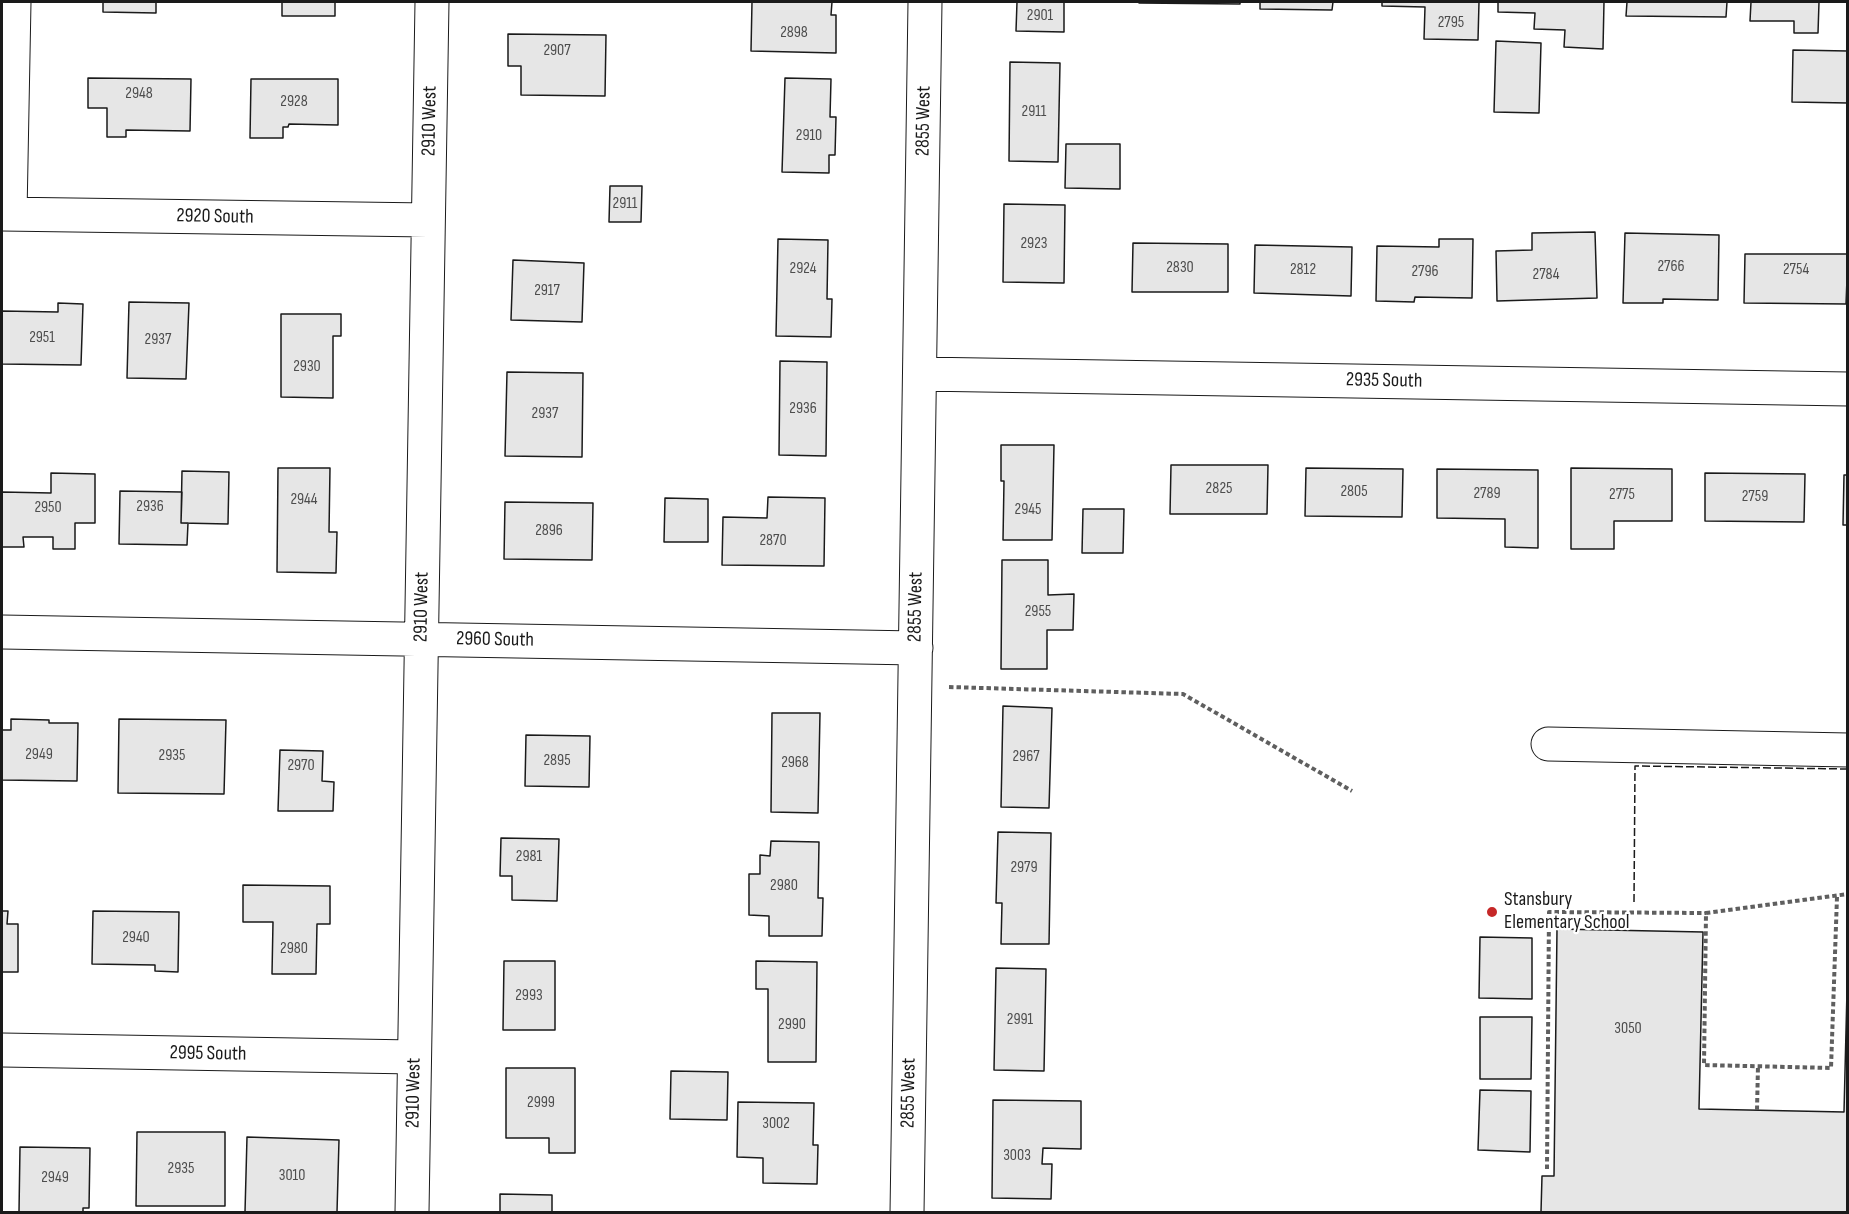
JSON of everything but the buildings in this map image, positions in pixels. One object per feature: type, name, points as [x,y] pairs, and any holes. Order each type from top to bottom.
[{"type":"street","points":[[6,214],[14,2]]},
{"type":"street","name":"2910 West","points":[[412,1212],[432,2]]},
{"type":"street","name":"2855 West","points":[[907,1212],[926,2]]},
{"type":"street","name":"2920 South","points":[[6,214],[428,220]]},
{"type":"street","name":"2935 South","points":[[920,374],[1848,389]]},
{"type":"street","name":"2960 South","points":[[2,632],[916,648]]},
{"type":"street","points":[[1548,744],[1848,750]]},
{"type":"street","name":"2995 South","points":[[2,1050],[414,1057]]},
{"type":"path","points":[[948,687],[1183,694],[1352,791]]},
{"type":"path","points":[[1547,1169],[1549,912],[1706,913],[1848,894]]},
{"type":"path","points":[[1706,913],[1704,1065],[1831,1068],[1837,897]]},
{"type":"path","points":[[1757,1110],[1758,1066]]},
{"type":"fence","points":[[1634,902],[1635,766],[1848,769]]},
{"type":"place","name":"Stansbury Elementary School","points":[[1492,912]]}]
